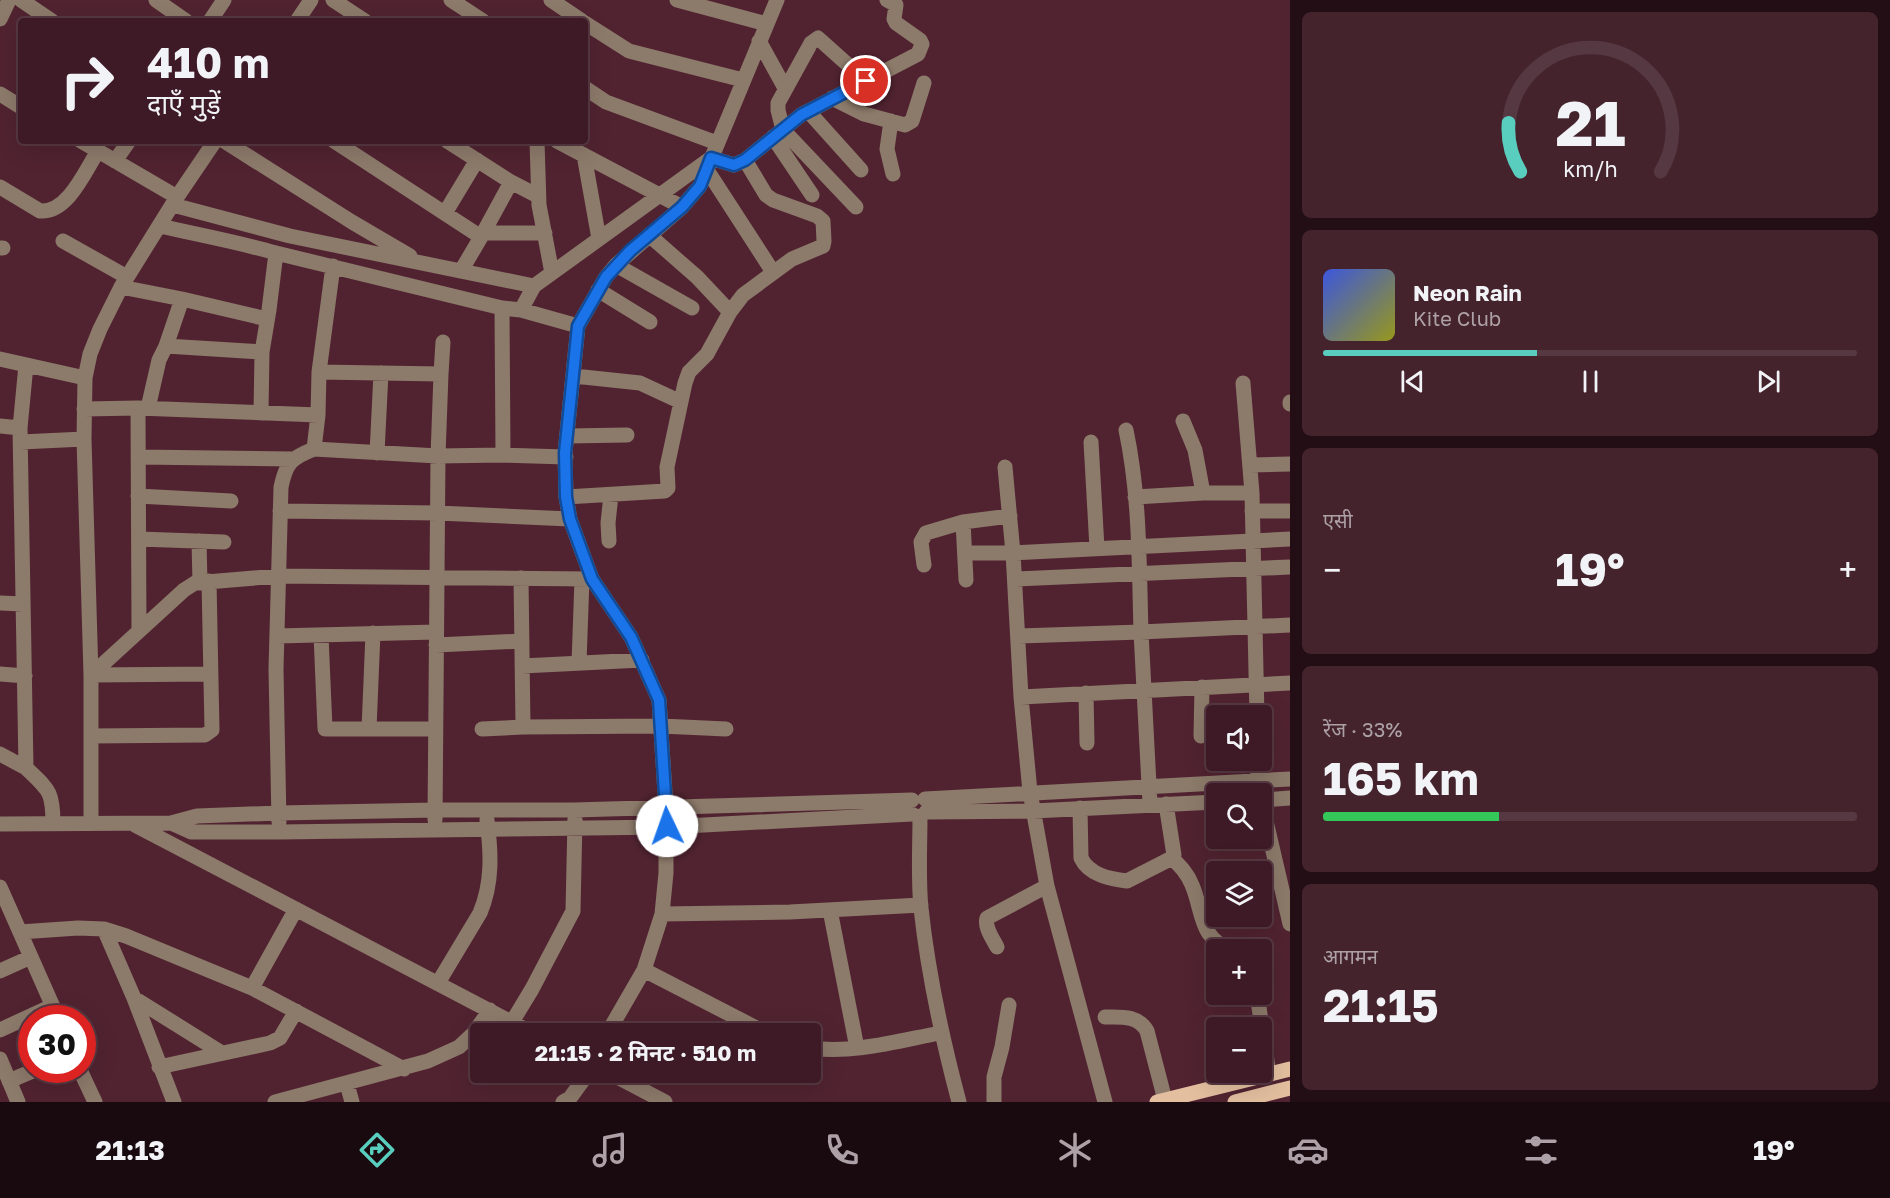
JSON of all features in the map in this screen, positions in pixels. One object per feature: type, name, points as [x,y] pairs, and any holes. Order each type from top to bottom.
[{"type":"main road","points":[[1272,1073],[1290,1069]]},
{"type":"main road","points":[[1161,1101],[1233,1083]]},
{"type":"main road","points":[[1235,1102],[1290,1088]]},
{"type":"street","points":[[0,19],[9,0]]},
{"type":"street","points":[[21,0],[48,18]]},
{"type":"street","points":[[212,18],[224,0]]},
{"type":"street","points":[[299,18],[311,0]]},
{"type":"street","points":[[333,0],[360,18]]},
{"type":"street","points":[[451,0],[478,18]]},
{"type":"street","points":[[551,0],[577,18]]},
{"type":"street","points":[[677,0],[766,24]]},
{"type":"street","points":[[579,663],[587,579],[566,497],[567,436],[578,326],[598,290],[616,265],[682,207],[700,186],[777,0]]},
{"type":"street","points":[[521,310],[534,286],[660,195],[709,164],[734,165],[745,160],[808,111],[918,54],[922,44],[920,40],[896,23],[894,19],[896,5],[887,0]]},
{"type":"street","points":[[165,7],[182,18]]},
{"type":"street","points":[[588,25],[629,51],[743,80]]},
{"type":"street","points":[[812,195],[778,134],[778,103],[785,88],[811,43],[818,38],[866,81]]},
{"type":"street","points":[[759,41],[785,88]]},
{"type":"street","points":[[832,98],[864,114],[905,125],[912,121],[924,83]]},
{"type":"street","points":[[588,90],[606,102],[717,143]]},
{"type":"street","points":[[0,94],[18,104]]},
{"type":"street","points":[[808,111],[861,170]]},
{"type":"street","points":[[891,122],[887,149],[893,174]]},
{"type":"street","points":[[778,134],[856,207]]},
{"type":"street","points":[[86,144],[175,201],[290,236],[534,286]]},
{"type":"street","points":[[115,161],[127,144]]},
{"type":"street","points":[[92,823],[91,675],[84,439],[85,378],[90,354],[100,329],[124,282],[213,144]]},
{"type":"street","points":[[229,144],[421,263]]},
{"type":"street","points":[[339,144],[482,235],[545,233]]},
{"type":"street","points":[[452,144],[511,182],[538,196]]},
{"type":"street","points":[[537,144],[538,196],[552,273]]},
{"type":"street","points":[[563,144],[682,207]]},
{"type":"street","points":[[0,187],[40,211],[48,212],[60,206],[68,198],[98,151]]},
{"type":"street","points":[[584,155],[598,239]]},
{"type":"street","points":[[445,213],[477,160]]},
{"type":"street","points":[[566,497],[665,491],[668,483],[667,467],[689,372],[707,354],[730,312],[743,295],[792,259],[822,246],[824,241],[823,220],[766,195],[745,160]]},
{"type":"street","points":[[709,164],[773,272]]},
{"type":"street","points":[[460,271],[511,182]]},
{"type":"street","points":[[160,226],[216,240],[249,245],[502,308],[521,310],[578,326]]},
{"type":"street","points":[[649,235],[697,277],[730,312]]},
{"type":"street","points":[[63,241],[124,282],[182,299],[267,319]]},
{"type":"street","points":[[261,413],[262,352],[276,253]]},
{"type":"street","points":[[616,265],[692,308]]},
{"type":"street","points":[[314,449],[319,372],[333,266]]},
{"type":"street","points":[[598,290],[650,322]]},
{"type":"street","points":[[139,631],[138,457],[143,408],[182,299]]},
{"type":"street","points":[[502,308],[503,454]]},
{"type":"street","points":[[435,829],[438,456],[443,342]]},
{"type":"street","points":[[166,346],[262,352]]},
{"type":"street","points":[[0,359],[85,378]]},
{"type":"street","points":[[26,365],[21,435],[26,768]]},
{"type":"street","points":[[319,372],[441,374]]},
{"type":"street","points":[[378,453],[381,373]]},
{"type":"street","points":[[574,376],[640,383],[681,402]]},
{"type":"street","points":[[1242,383],[1252,493],[1257,705]]},
{"type":"street","points":[[84,409],[143,408],[318,415]]},
{"type":"street","points":[[1183,421],[1195,450],[1203,493]]},
{"type":"street","points":[[0,426],[21,435],[84,439]]},
{"type":"street","points":[[1126,430],[1134,475],[1139,546],[1143,691],[1150,804]]},
{"type":"street","points":[[567,436],[627,435]]},
{"type":"street","points":[[1091,442],[1097,548]]},
{"type":"street","points":[[138,457],[293,459],[314,449],[438,456],[503,454],[566,457]]},
{"type":"street","points":[[279,832],[277,636],[280,511],[284,471],[293,459]]},
{"type":"street","points":[[1250,465],[1290,464]]},
{"type":"street","points":[[1005,467],[1030,792],[1047,886],[1105,1102]]},
{"type":"street","points":[[1135,497],[1252,493]]},
{"type":"street","points":[[609,541],[611,495]]},
{"type":"street","points":[[138,496],[231,501]]},
{"type":"street","points":[[280,511],[438,513],[570,519]]},
{"type":"street","points":[[1252,511],[1290,511]]},
{"type":"street","points":[[924,566],[921,542],[926,533],[963,522],[1010,516]]},
{"type":"street","points":[[963,522],[966,580]]},
{"type":"street","points":[[139,539],[224,542]]},
{"type":"street","points":[[965,553],[1013,553],[1290,539]]},
{"type":"street","points":[[91,736],[204,735],[209,733],[213,726],[205,582],[199,541]]},
{"type":"street","points":[[1015,579],[1290,567]]},
{"type":"street","points":[[91,675],[184,590],[205,582],[278,576],[587,579]]},
{"type":"street","points":[[521,578],[523,727]]},
{"type":"street","points":[[587,579],[631,637],[659,700],[666,807],[666,873],[662,914],[644,970],[613,1023]]},
{"type":"street","points":[[0,603],[23,604]]},
{"type":"street","points":[[1019,636],[1290,626]]},
{"type":"street","points":[[277,636],[373,633],[522,641]]},
{"type":"street","points":[[369,729],[373,633]]},
{"type":"street","points":[[321,635],[325,729],[435,729]]},
{"type":"street","points":[[522,666],[642,660]]},
{"type":"street","points":[[0,674],[25,676]]},
{"type":"street","points":[[91,675],[211,674]]},
{"type":"street","points":[[1021,697],[1290,683]]},
{"type":"street","points":[[1201,736],[1202,687]]},
{"type":"street","points":[[1086,693],[1087,743]]},
{"type":"street","points":[[483,729],[660,726],[726,729]]},
{"type":"street","points":[[0,754],[26,768],[48,790],[52,800],[53,824]]},
{"type":"street","points":[[1272,784],[1290,779]]},
{"type":"street","points":[[171,823],[191,832],[575,829],[667,826],[919,808],[1030,792],[1149,785],[1206,786]]},
{"type":"street","points":[[1272,801],[1290,798]]},
{"type":"street","points":[[0,824],[171,823],[197,816],[435,810],[486,812],[666,807],[1033,811],[1206,802]]},
{"type":"street","points":[[1080,808],[1081,858],[1088,869],[1127,881],[1174,855],[1166,804]]},
{"type":"street","points":[[919,808],[921,905],[940,1033],[959,1102]]},
{"type":"street","points":[[132,823],[512,1022],[573,911],[574,810]]},
{"type":"street","points":[[364,812],[365,831]]},
{"type":"street","points":[[438,983],[486,901],[491,866],[486,812]]},
{"type":"street","points":[[1272,835],[1285,878],[1290,924]]},
{"type":"street","points":[[1172,858],[1191,882],[1201,918],[1213,939]]},
{"type":"street","points":[[997,947],[987,928],[987,918],[1047,886]]},
{"type":"street","points":[[0,887],[5,914],[20,932],[52,1005]]},
{"type":"street","points":[[662,914],[830,910],[921,905]]},
{"type":"street","points":[[252,988],[296,909]]},
{"type":"street","points":[[830,910],[857,1048]]},
{"type":"street","points":[[20,932],[78,928],[104,929],[126,936],[252,988],[404,1069]]},
{"type":"street","points":[[104,929],[134,998],[174,1102]]},
{"type":"street","points":[[0,971],[31,957]]},
{"type":"street","points":[[644,970],[747,1023]]},
{"type":"street","points":[[134,998],[222,1053]]},
{"type":"street","points":[[994,1102],[994,1077],[1009,1005]]},
{"type":"street","points":[[276,1102],[429,1061],[459,1047],[473,1034],[490,1010]]},
{"type":"street","points":[[159,1067],[270,1043],[280,1038],[296,1011]]},
{"type":"street","points":[[1105,1017],[1129,1018],[1143,1024],[1147,1031],[1161,1101]]},
{"type":"street","points":[[0,1030],[18,1024]]},
{"type":"street","points":[[821,1050],[857,1048],[940,1033]]},
{"type":"street","points":[[0,1059],[18,1102]]},
{"type":"street","points":[[9,1081],[18,1077]]},
{"type":"street","points":[[86,1083],[95,1102]]},
{"type":"street","points":[[563,1102],[570,1098],[581,1083]]},
{"type":"street","points":[[629,1083],[664,1102]]},
{"type":"street","points":[[347,1084],[352,1102]]},
{"type":"route","points":[[667,826],[659,700],[631,637],[592,579],[570,519],[566,497],[565,453],[578,326],[606,277],[616,265],[682,207],[700,186],[711,158],[728,165],[745,160],[801,115],[866,81]]}]
